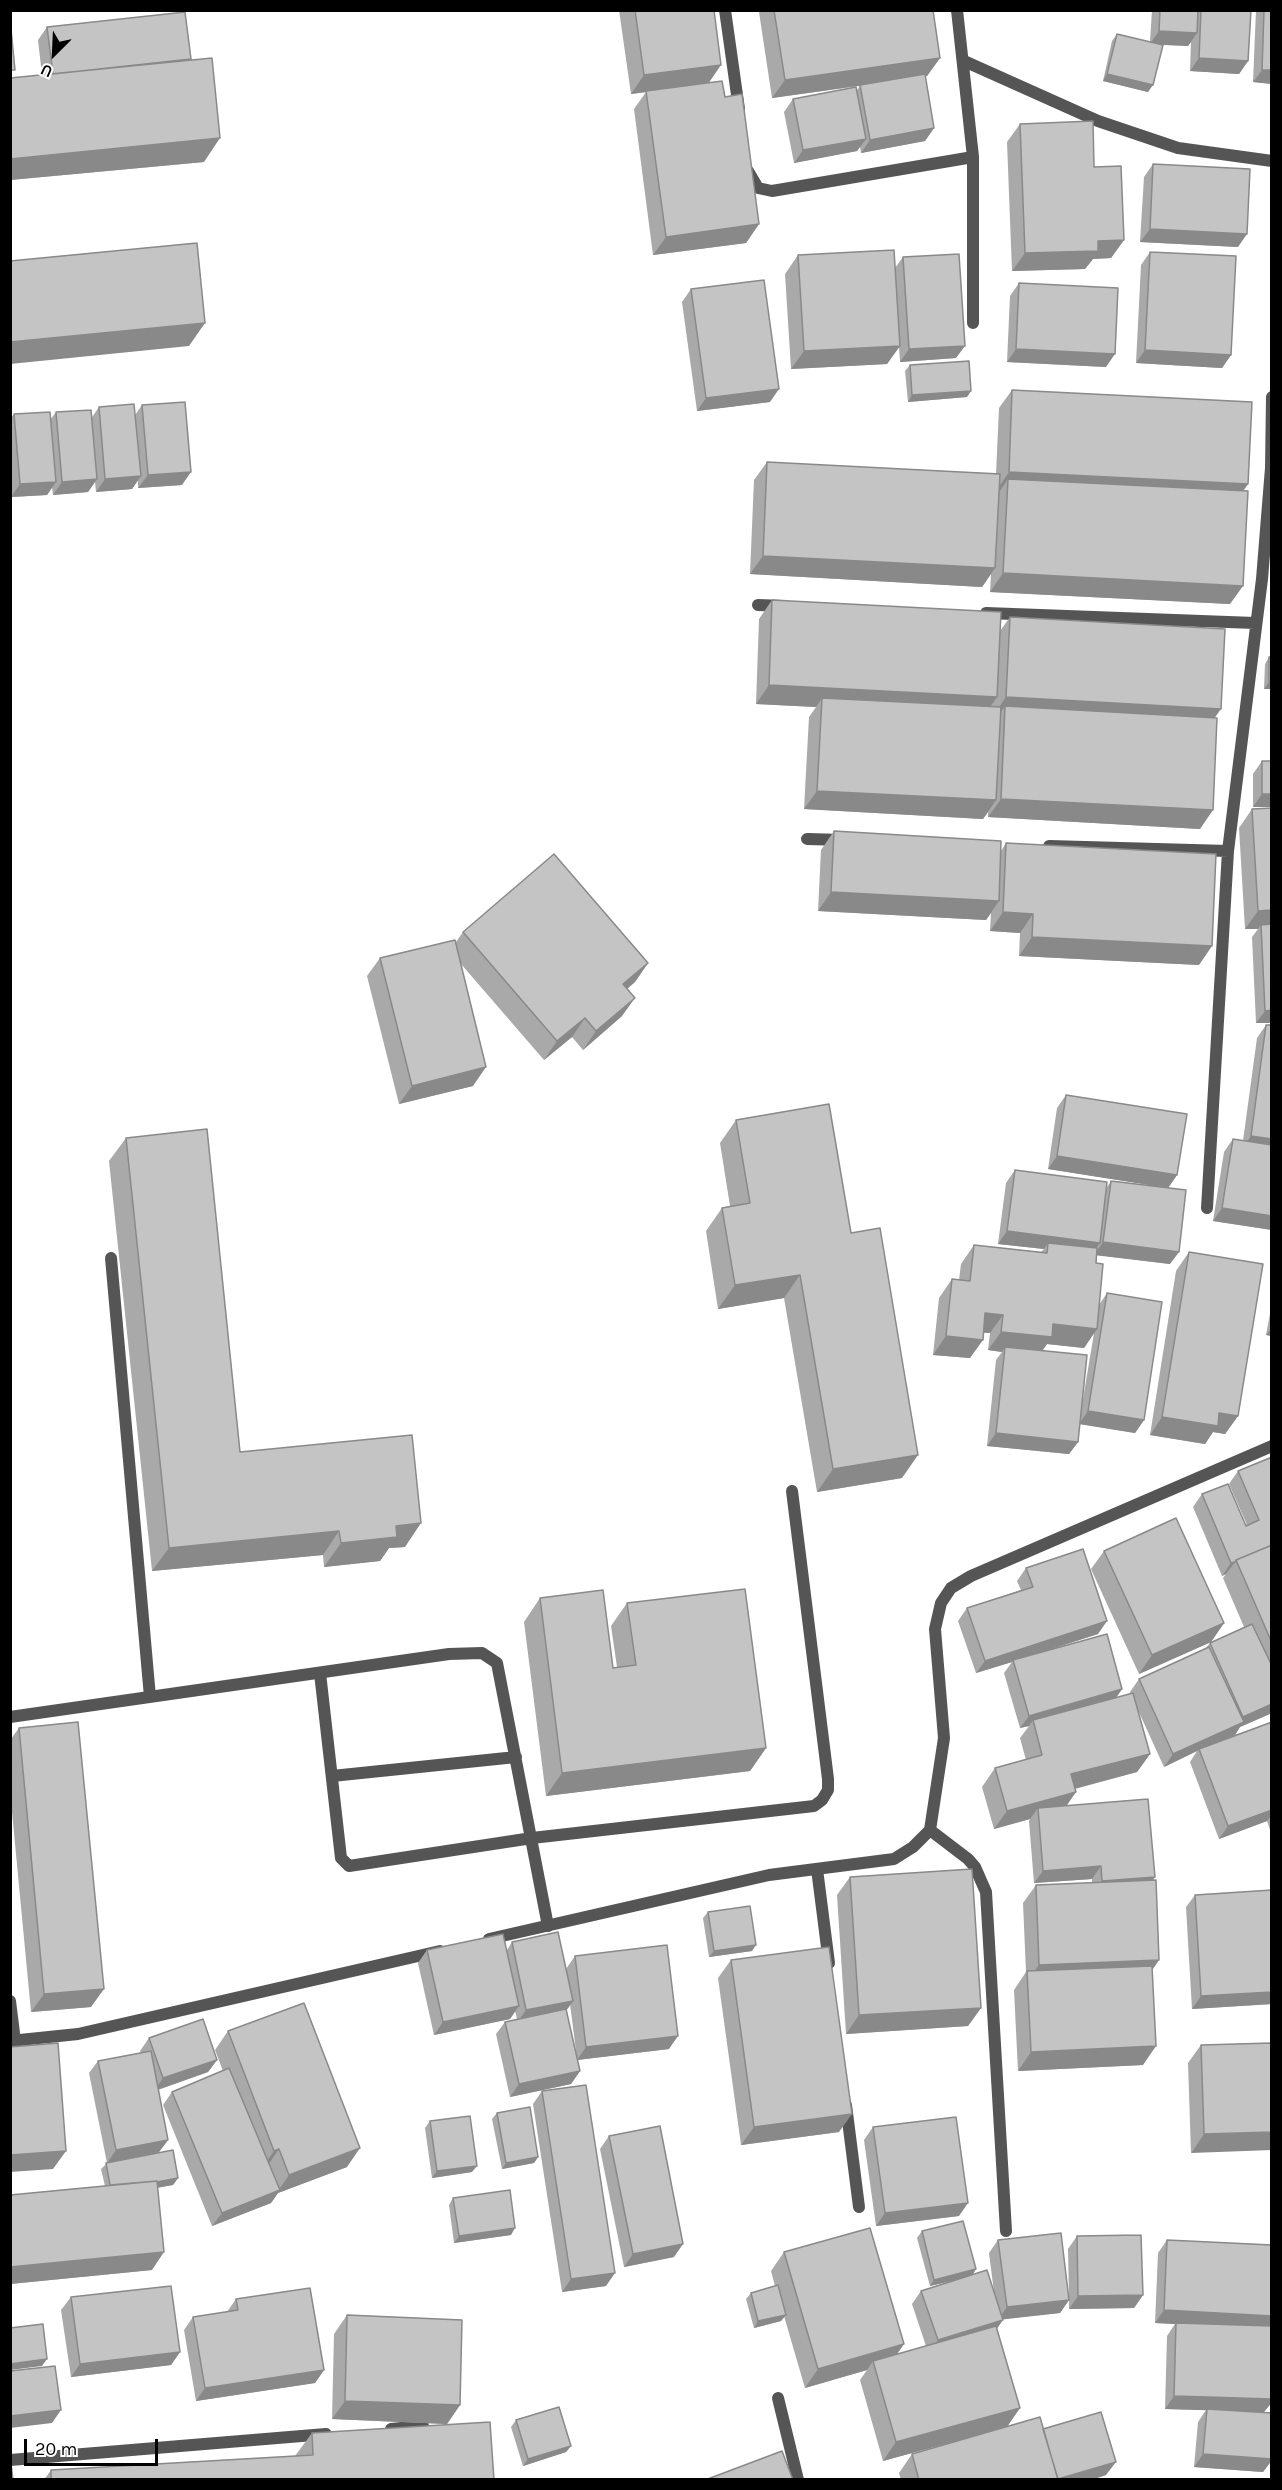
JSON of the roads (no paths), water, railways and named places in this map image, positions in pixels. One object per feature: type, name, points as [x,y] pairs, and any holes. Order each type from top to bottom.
[{"type":"street","points":[[725,10],[741,124]]},
{"type":"street","points":[[957,10],[973,157],[973,323]]},
{"type":"street","points":[[964,61],[1098,121],[1168,144],[1272,161]]},
{"type":"street","points":[[746,158],[751,180],[758,188],[772,191],[973,157]]},
{"type":"street","points":[[1207,1208],[1228,851],[1262,579],[1271,468],[1272,397]]},
{"type":"street","points":[[758,605],[794,606]]},
{"type":"street","points":[[971,613],[1255,623]]},
{"type":"street","points":[[807,839],[854,840]]},
{"type":"street","points":[[1041,846],[1228,851]]},
{"type":"street","points":[[111,1258],[150,1697]]},
{"type":"street","points":[[479,1942],[768,1875],[894,1859],[913,1847],[930,1830],[944,1738],[935,1629],[941,1603],[951,1588],[971,1576],[1272,1446]]},
{"type":"street","points":[[320,1673],[341,1858],[349,1866],[532,1838],[807,1808],[822,1800],[828,1790],[828,1779],[792,1491]]},
{"type":"street","points":[[10,1717],[449,1654],[482,1653],[497,1663],[548,1926]]},
{"type":"street","points":[[332,1776],[516,1757]]},
{"type":"street","points":[[930,1830],[968,1859],[975,1867],[986,1892],[1006,2231]]},
{"type":"street","points":[[817,1869],[830,1974]]},
{"type":"street","points":[[10,2001],[13,2041],[78,2034],[456,1947]]},
{"type":"street","points":[[844,2091],[859,2208]]},
{"type":"street","points":[[778,2398],[798,2480]]},
{"type":"street","points":[[376,2430],[423,2426]]},
{"type":"street","points":[[10,2460],[341,2433]]}]
